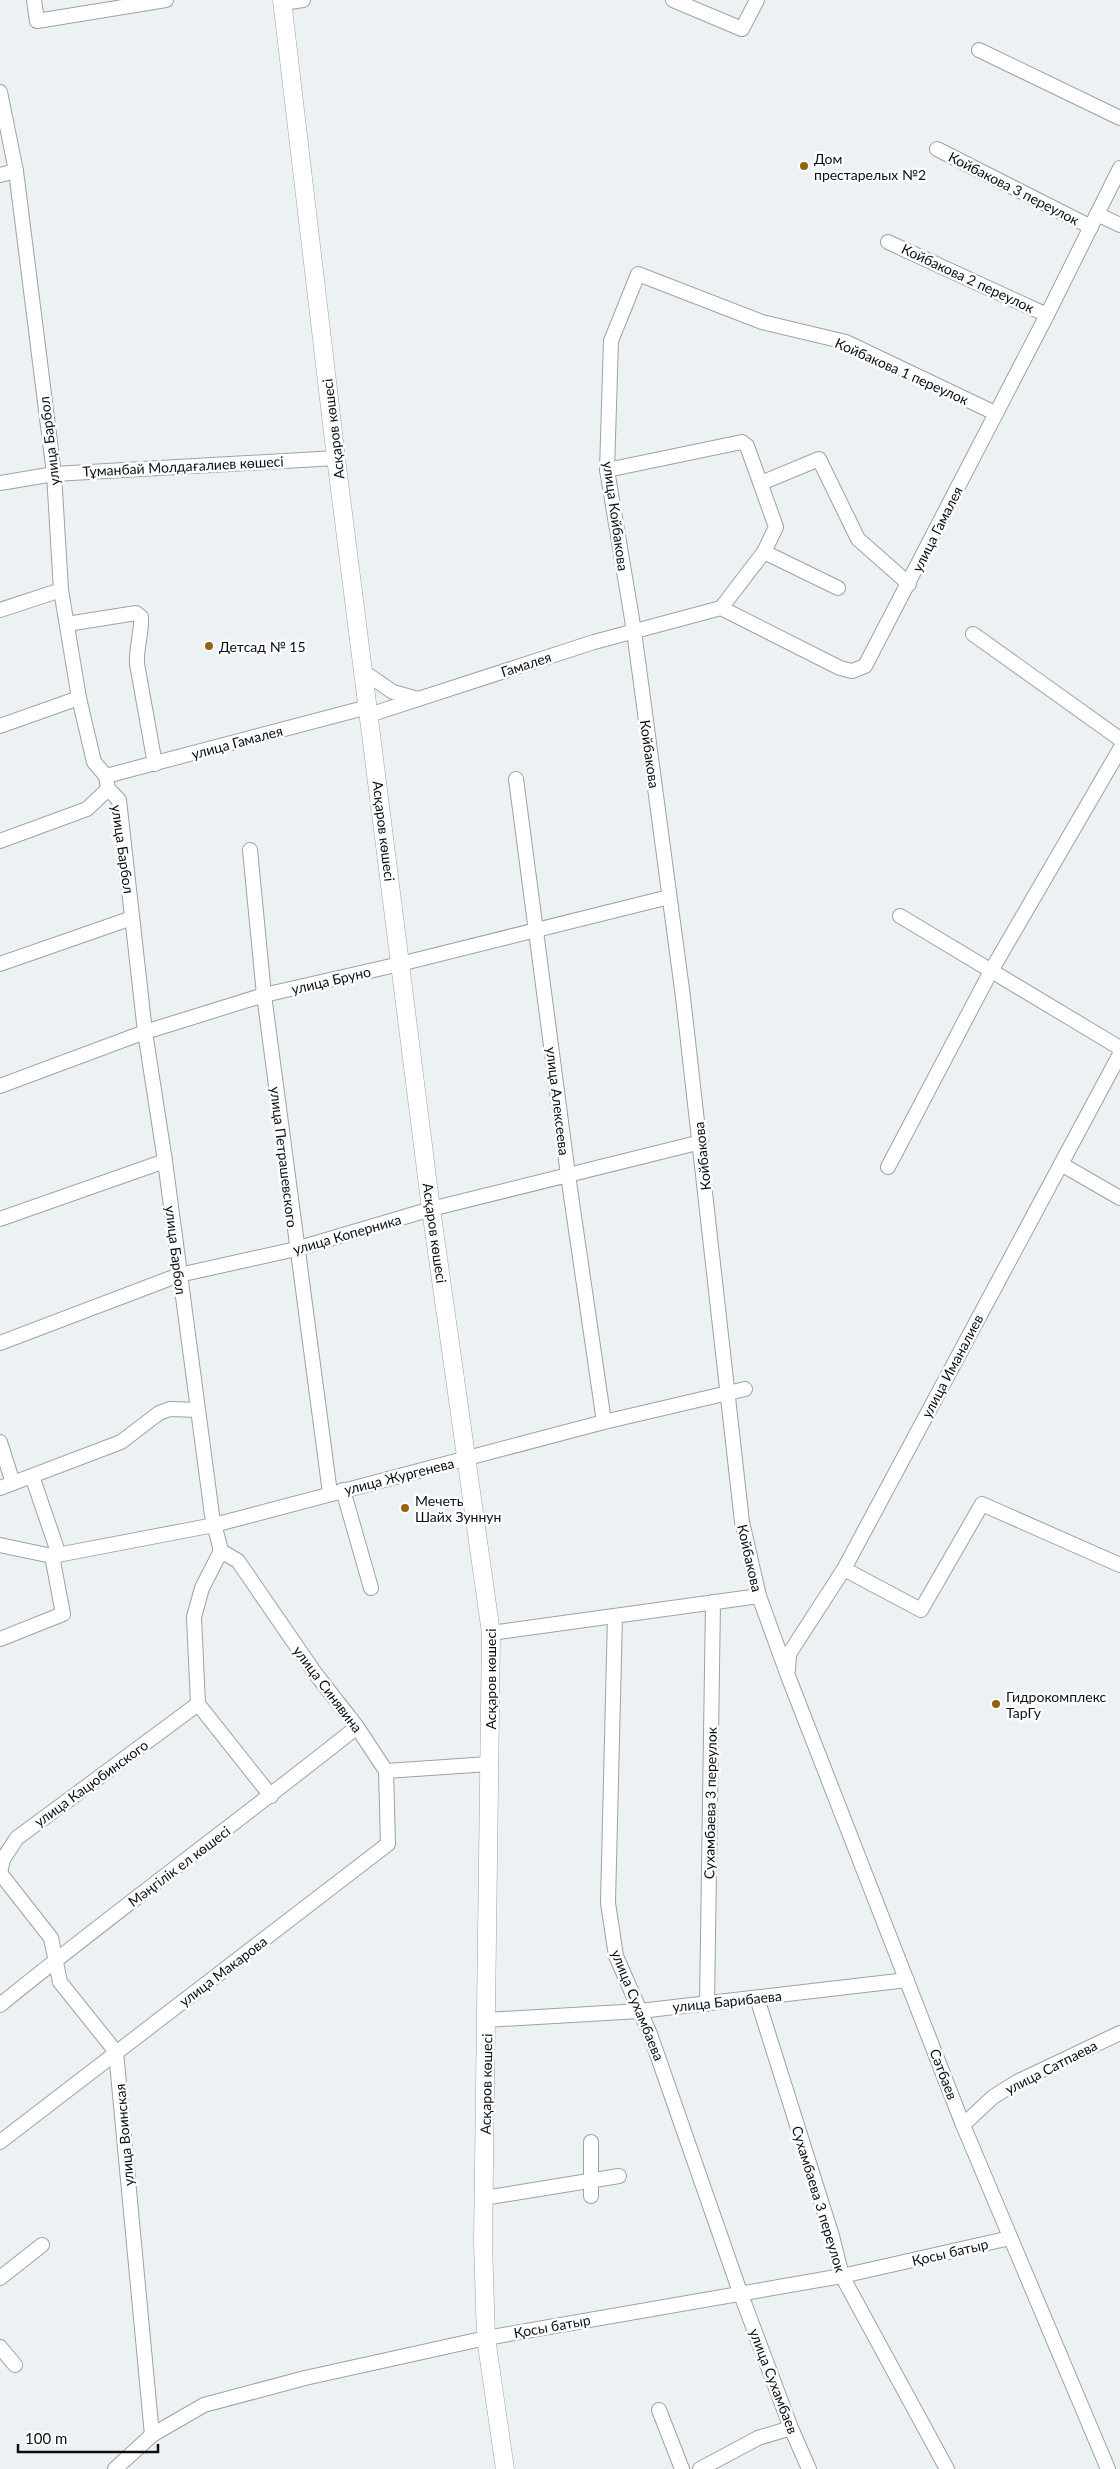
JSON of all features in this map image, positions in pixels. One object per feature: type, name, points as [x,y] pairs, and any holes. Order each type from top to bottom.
[{"type":"main road","name":"Асқаров көшесі","points":[[282,2],[336,458],[431,1209],[492,1633],[484,2198],[486,2338],[505,2469]]},
{"type":"street","points":[[34,0],[37,20],[127,3],[166,0]]},
{"type":"street","points":[[282,2],[303,0]]},
{"type":"street","points":[[673,0],[742,29],[757,0]]},
{"type":"street","points":[[978,50],[1120,118]]},
{"type":"street","name":"улица Барбол","points":[[0,92],[16,171],[54,474],[61,590],[79,698],[94,762],[119,800],[145,1032],[165,1161],[197,1410],[214,1525]]},
{"type":"street","name":"Койбакова 3 переулок","points":[[937,149],[1094,221],[1120,225]]},
{"type":"street","name":"улица Гамалея","points":[[721,608],[840,668],[852,670],[865,666],[1047,315],[1120,168]]},
{"type":"street","points":[[0,175],[16,171]]},
{"type":"street","name":"Койбакова 2 переулок","points":[[888,242],[1047,315]]},
{"type":"street","name":"улица Койбакова","points":[[634,631],[607,470],[611,341],[638,274]]},
{"type":"street","name":"Койбакова 1 переулок","points":[[638,274],[762,322],[846,342],[995,413]]},
{"type":"street","points":[[607,470],[742,442],[747,446],[776,524],[764,552],[721,608],[634,631]]},
{"type":"street","name":"Тұманбай Молдағалиев көшесі","points":[[0,483],[54,474],[336,458]]},
{"type":"street","points":[[761,483],[819,459],[858,539],[909,584]]},
{"type":"street","points":[[764,552],[838,588]]},
{"type":"street","points":[[0,610],[61,590]]},
{"type":"street","points":[[67,624],[136,614],[141,617],[141,629],[136,648],[137,664],[155,764]]},
{"type":"street","name":"Гамалея","points":[[369,711],[418,699],[634,631]]},
{"type":"street","name":"Койбакова","points":[[634,631],[701,1142],[742,1522],[759,1596],[788,1676]]},
{"type":"street","points":[[973,634],[1120,739]]},
{"type":"street","points":[[364,672],[393,692],[418,699]]},
{"type":"street","points":[[0,726],[79,698]]},
{"type":"street","name":"улица Гамалея","points":[[107,783],[155,764],[369,711]]},
{"type":"street","points":[[888,1167],[991,971],[1120,749]]},
{"type":"street","name":"улица Алексеева","points":[[516,779],[568,1175],[604,1422]]},
{"type":"street","points":[[0,841],[87,809],[107,783]]},
{"type":"street","name":"улица Петрашевского","points":[[250,850],[264,995],[296,1249],[337,1492],[371,1588]]},
{"type":"street","name":"улица Бруно","points":[[0,1086],[145,1032],[264,995],[400,964],[669,897]]},
{"type":"street","points":[[900,916],[1120,1048]]},
{"type":"street","points":[[0,964],[132,918]]},
{"type":"street","name":"улица Иманалиев","points":[[788,1676],[789,1654],[844,1569],[1120,1054]]},
{"type":"street","name":"улица Коперника","points":[[0,1343],[179,1275],[296,1249],[431,1209],[701,1142]]},
{"type":"street","points":[[0,1219],[165,1161]]},
{"type":"street","points":[[1061,1164],[1120,1198]]},
{"type":"street","name":"улица Жургенева","points":[[56,1556],[214,1525],[604,1422],[728,1395],[745,1389]]},
{"type":"street","points":[[0,1442],[6,1486],[121,1442],[159,1413],[170,1409],[197,1410]]},
{"type":"street","points":[[0,1639],[63,1614],[56,1556],[32,1476]]},
{"type":"street","points":[[844,1569],[921,1610],[982,1504],[1120,1565]]},
{"type":"street","points":[[214,1525],[221,1551],[202,1588],[194,1617],[198,1704],[271,1796]]},
{"type":"street","points":[[0,1546],[56,1556]]},
{"type":"street","name":"улица Синявина","points":[[221,1551],[238,1561],[315,1674],[357,1727],[386,1771]]},
{"type":"street","points":[[492,1633],[759,1596]]},
{"type":"street","name":"Сухамбаева 3 переулок","points":[[707,2004],[713,1602]]},
{"type":"street","name":"улица Сухамбаева","points":[[615,1616],[609,1919],[616,1956],[667,2080],[740,2292]]},
{"type":"street","name":"Сәтбаев","points":[[788,1676],[963,2125],[1108,2469]]},
{"type":"street","name":"улица Кацюбинского","points":[[0,1873],[3,1859],[17,1838],[198,1704]]},
{"type":"street","name":"Мәңгілік ел көшесі","points":[[0,2005],[56,1959],[271,1796],[357,1727]]},
{"type":"street","points":[[386,1771],[489,1764]]},
{"type":"street","name":"улица Макарова","points":[[0,2142],[388,1844],[386,1771]]},
{"type":"street","points":[[0,1873],[51,1938],[60,1982],[116,2052]]},
{"type":"street","name":"улица Барибаева","points":[[486,2020],[640,2011],[907,1980]]},
{"type":"street","name":"Сухамбаева 3 переулок","points":[[757,1998],[832,2236],[842,2276],[947,2469]]},
{"type":"street","name":"улица Сатпаева","points":[[963,2125],[993,2097],[1017,2082],[1120,2033]]},
{"type":"street","name":"улица Воинская","points":[[116,2052],[152,2435]]},
{"type":"street","points":[[591,2196],[592,2142]]},
{"type":"street","points":[[484,2198],[619,2176]]},
{"type":"street","name":"Қосы батыр","points":[[114,2469],[152,2435],[204,2405],[305,2378],[486,2338],[740,2292],[842,2276],[1010,2238]]},
{"type":"street","points":[[0,2278],[42,2246]]},
{"type":"street","name":"улица Сухамбаев","points":[[740,2292],[791,2428],[809,2469]]},
{"type":"street","points":[[0,2347],[15,2365]]},
{"type":"street","points":[[659,2410],[682,2469]]},
{"type":"street","points":[[700,2469],[758,2438],[791,2428]]},
{"type":"place","name":"Дом престарелых №2","points":[[804,166]]},
{"type":"place","name":"Детсад № 15","points":[[209,646]]},
{"type":"place","name":"Мечеть Шайх Зуннун","points":[[405,1508]]},
{"type":"place","name":"Гидрокомплекс ТарГу","points":[[996,1704]]}]
